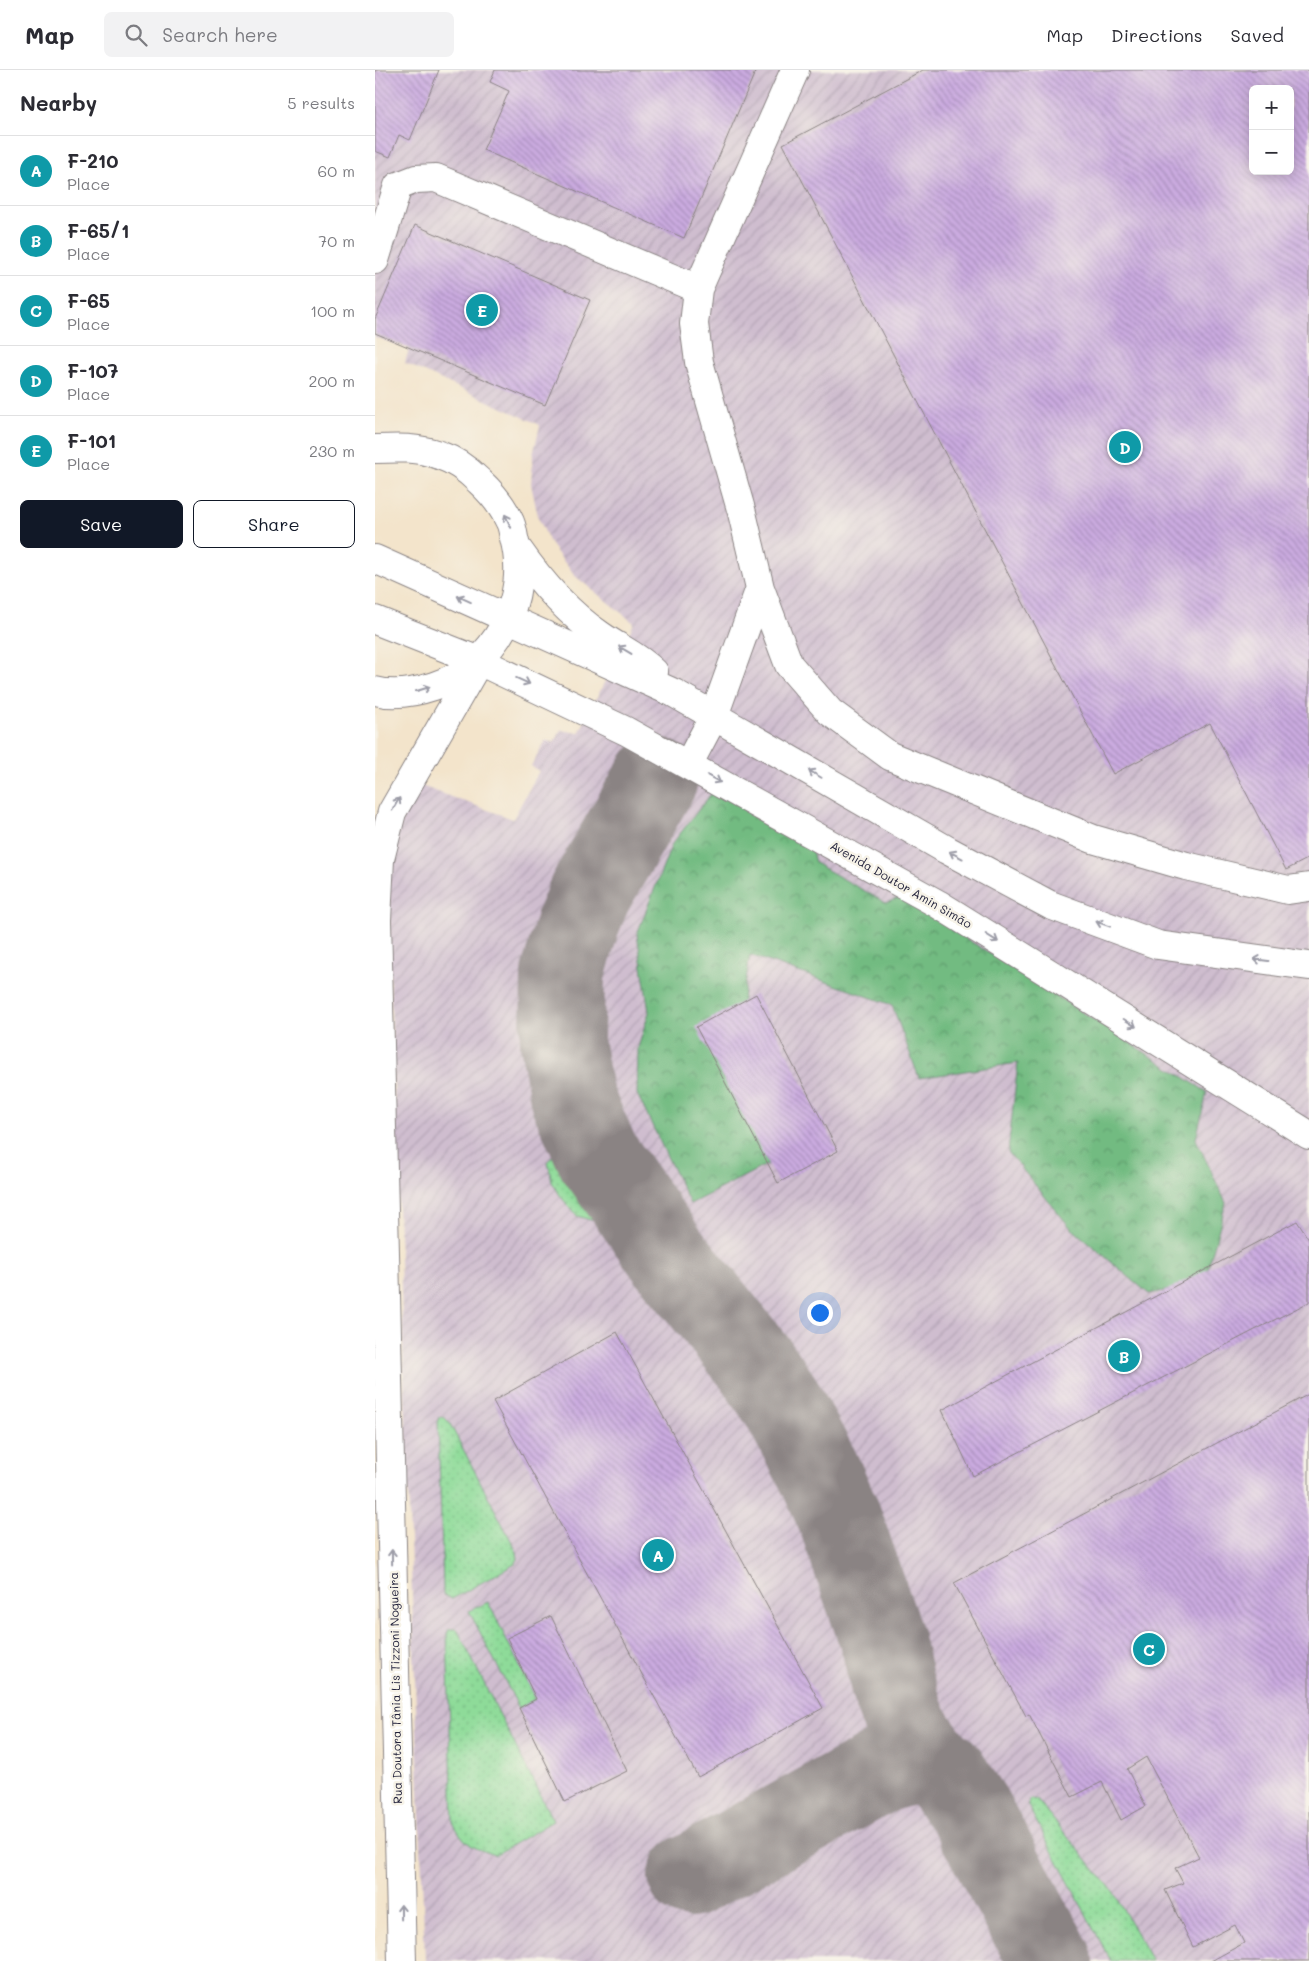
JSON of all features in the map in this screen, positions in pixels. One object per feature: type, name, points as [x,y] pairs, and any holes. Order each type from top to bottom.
[{"type":"street","points":[[795,70],[698,289],[694,324],[699,362],[742,513],[760,588],[789,664],[830,712],[890,756],[1093,839],[1186,866],[1288,890],[1309,887]]},
{"type":"street","points":[[375,260],[398,186],[416,179],[436,178],[698,289]]},
{"type":"street","points":[[375,449],[415,449],[439,455],[469,471],[492,493],[510,521],[517,547],[519,570],[509,619],[496,641],[479,661],[450,681],[415,692],[375,691]]},
{"type":"street","points":[[517,547],[550,592],[599,634],[643,660],[674,693]]},
{"type":"street","points":[[375,560],[674,693],[947,850],[1050,905],[1158,945],[1309,966]]},
{"type":"street","points":[[688,765],[714,716],[760,588]]},
{"type":"street","name":"Avenida Doutor Amin Simão","points":[[375,620],[479,661],[626,731],[688,765],[938,904],[1309,1135]]},
{"type":"street","name":"Rua Doutora Tânia Lis Tizzoni Nogueira","points":[[402,1961],[377,920],[380,859],[392,812],[479,661]]},
{"type":"shaded area","points":[[375,70],[1309,70],[1309,1961],[425,1961],[390,977],[389,864],[413,783],[513,819],[539,771],[531,766],[546,740],[553,743],[561,730],[579,733],[634,623],[575,576],[551,545],[538,517],[531,484],[533,455],[540,425],[405,363],[409,349],[375,337]]},
{"type":"green space","points":[[714,790],[810,842],[815,863],[886,903],[901,897],[1207,1092],[1196,1139],[1226,1203],[1204,1283],[1149,1294],[1070,1227],[1008,1152],[1018,1063],[919,1078],[892,1005],[750,955],[731,1072],[768,1164],[690,1204],[637,1094],[638,1048],[649,1012],[637,934],[672,844]]},
{"type":"green space","points":[[561,1155],[568,1160],[601,1223],[577,1216],[561,1197],[552,1182],[548,1162],[552,1157]]},
{"type":"green space","points":[[439,1417],[444,1417],[449,1422],[517,1552],[518,1559],[515,1564],[452,1599],[443,1595]]},
{"type":"green space","points":[[488,1602],[536,1699],[519,1708],[469,1611]]},
{"type":"green space","points":[[449,1629],[457,1629],[553,1821],[495,1855],[480,1850],[465,1841],[453,1822],[447,1634]]},
{"type":"green space","points":[[1030,1799],[1037,1800],[1113,1891],[1152,1961],[1111,1961],[1028,1806]]},
{"type":"building","points":[[375,70],[439,70],[410,140],[399,135],[390,157],[375,151]]},
{"type":"building","points":[[495,70],[756,70],[684,238],[483,150],[509,91],[490,82]]},
{"type":"building","points":[[923,70],[1309,70],[1309,858],[1286,870],[1210,723],[1113,774],[783,144]]},
{"type":"building","points":[[415,225],[590,300],[545,405],[375,333],[375,319]]},
{"type":"building","points":[[756,994],[838,1151],[778,1183],[696,1027]]},
{"type":"building","points":[[1297,1221],[1309,1240],[1309,1302],[973,1476],[942,1410]]},
{"type":"building","points":[[617,1332],[823,1708],[698,1777],[493,1401]]},
{"type":"building","points":[[1309,1394],[1309,1961],[1211,1961],[1244,1943],[1235,1925],[1193,1947],[1165,1890],[1183,1883],[1175,1868],[1199,1857],[1146,1757],[1127,1769],[1146,1806],[1121,1820],[1102,1782],[1072,1797],[1029,1714],[1026,1716],[954,1583]]},
{"type":"building","points":[[551,1616],[627,1771],[565,1802],[519,1708],[536,1699],[507,1638]]},
{"type":"taxiway","points":[[656,779],[590,893],[578,922],[563,974],[562,1042],[572,1098],[598,1156],[668,1255],[755,1363],[781,1401],[819,1472],[840,1519],[883,1644],[893,1688],[906,1724],[918,1743],[969,1809]]},
{"type":"taxiway","points":[[690,1876],[884,1770],[906,1764],[927,1762],[944,1771],[969,1809],[1051,1961]]},
{"type":"place","name":"F-101","points":[[482,310]]},
{"type":"place","name":"F-107","points":[[1125,447]]},
{"type":"place","name":"F-65/1","points":[[1124,1356]]},
{"type":"place","name":"F-210","points":[[658,1555]]},
{"type":"place","name":"F-65","points":[[1149,1649]]}]
